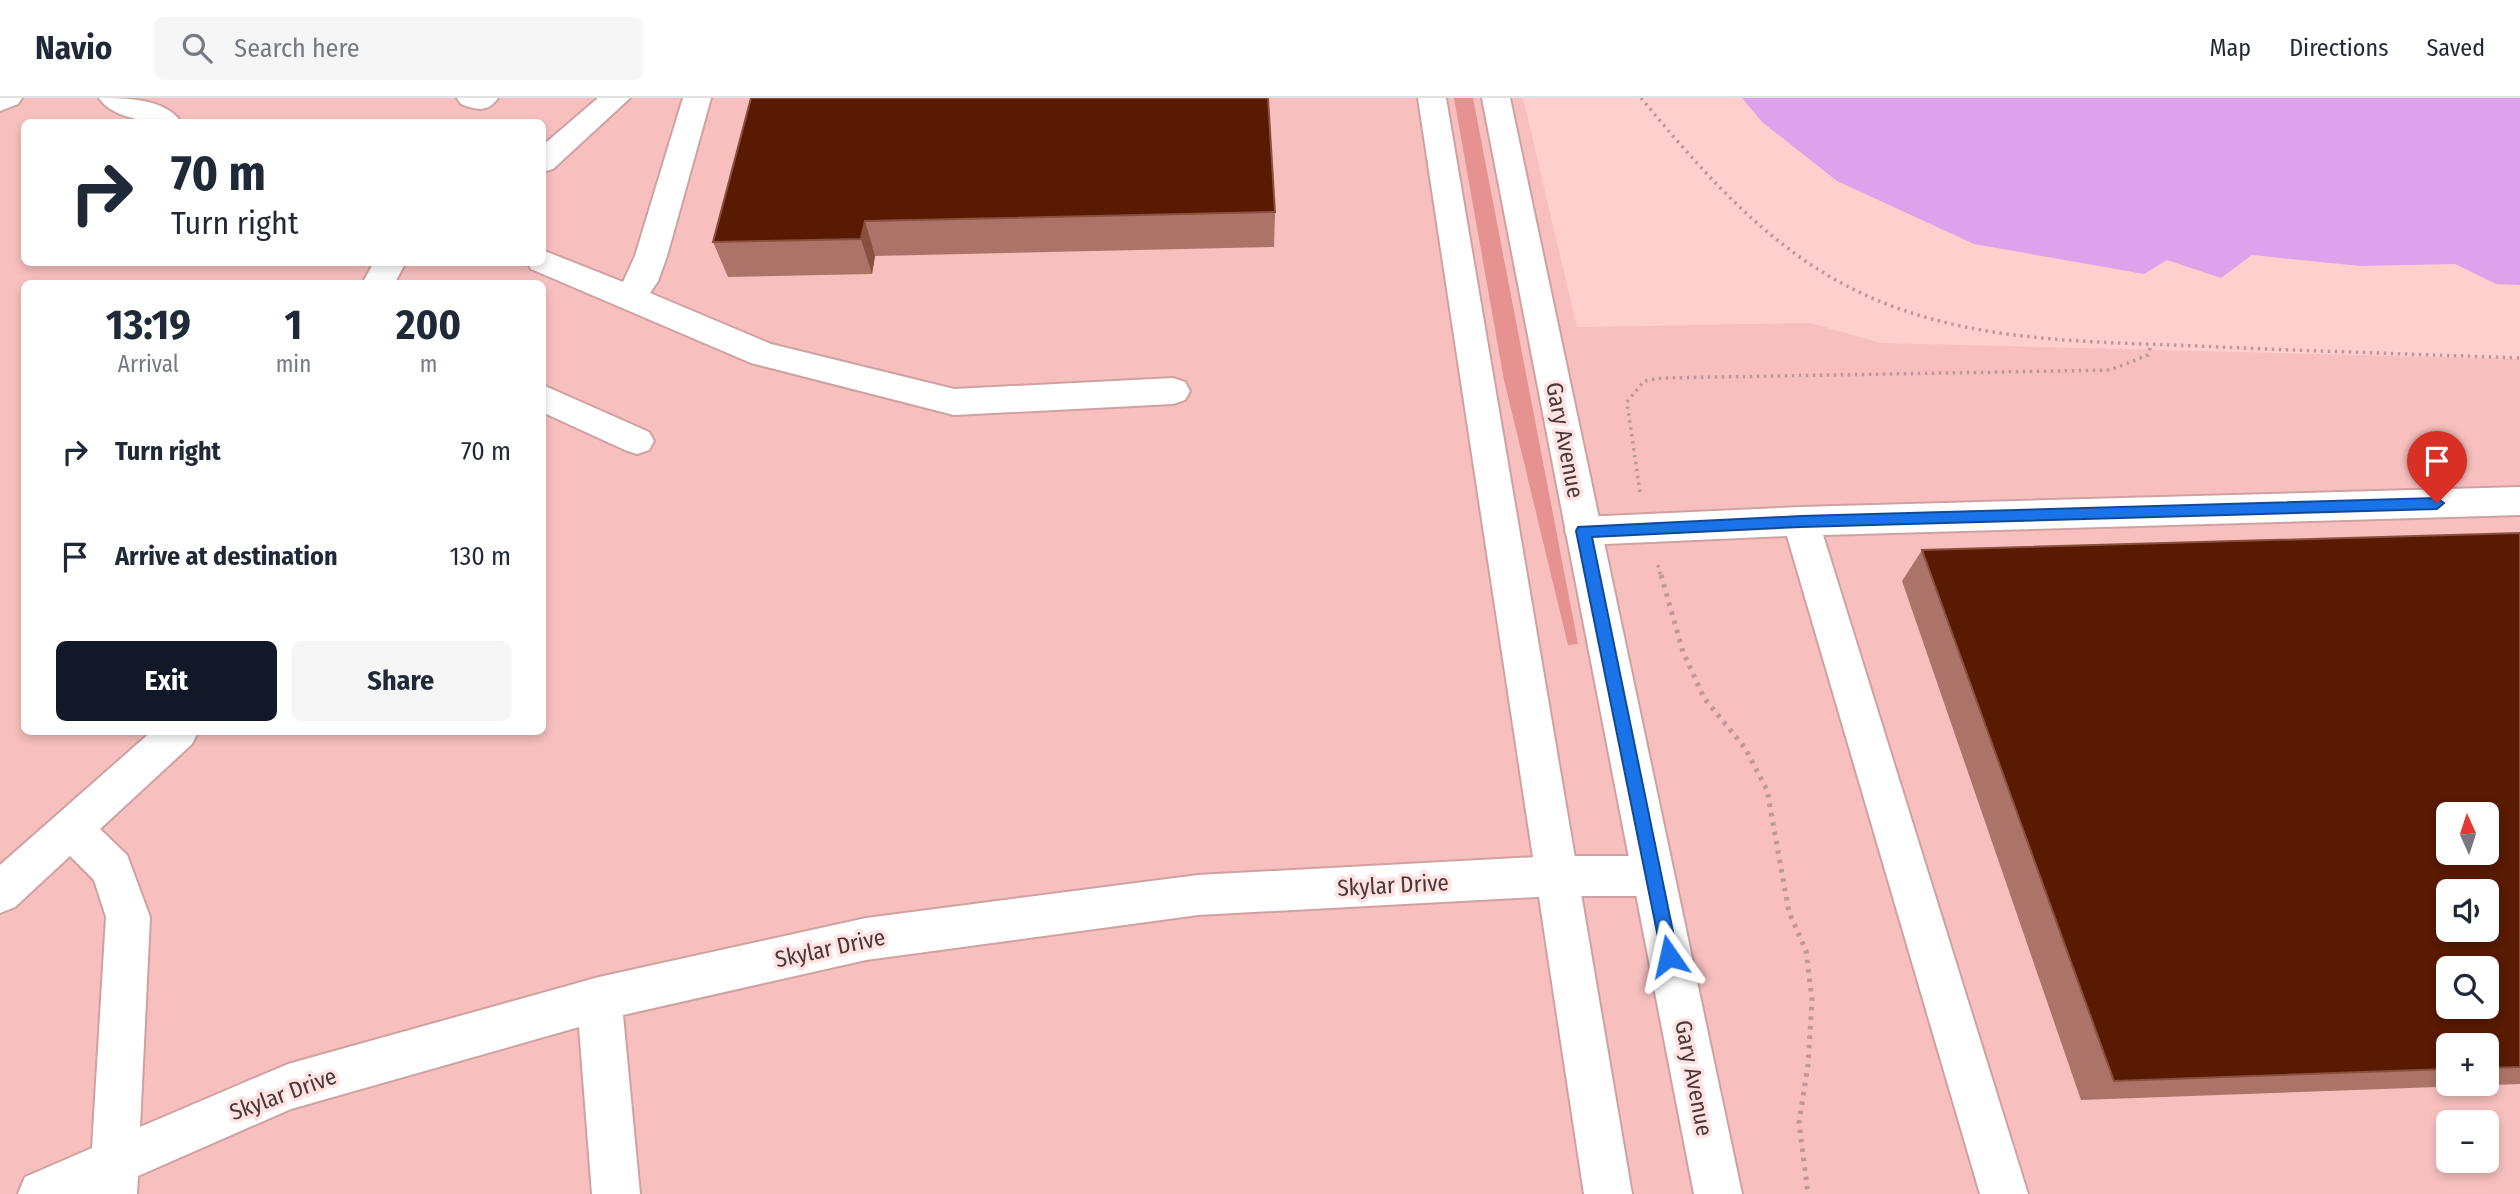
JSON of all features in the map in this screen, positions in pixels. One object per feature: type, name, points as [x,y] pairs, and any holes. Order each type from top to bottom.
[{"type":"main road","points":[[0,102],[8,98]]},
{"type":"main road","points":[[113,98],[159,119]]},
{"type":"main road","points":[[471,98],[480,102],[484,98]]},
{"type":"main road","points":[[546,159],[617,98]]},
{"type":"main road","points":[[628,297],[642,281],[651,256],[697,98]]},
{"type":"main road","points":[[1432,98],[1608,1194]]},
{"type":"main road","name":"Gary Avenue","points":[[1496,98],[1718,1194]]},
{"type":"main road","points":[[546,263],[763,354],[954,402],[1173,391]]},
{"type":"main road","points":[[546,401],[637,441]]},
{"type":"main road","points":[[1583,531],[2520,501]]},
{"type":"main road","points":[[1801,522],[2004,1194]]},
{"type":"main road","points":[[0,893],[175,735]]},
{"type":"main road","points":[[71,829],[112,869],[128,917],[114,1179]]},
{"type":"main road","name":"Skylar Drive","points":[[42,1194],[114,1179],[288,1087],[599,999],[866,939],[1184,897],[1555,876],[1653,876]]},
{"type":"main road","points":[[599,999],[616,1194]]},
{"type":"path","points":[[1641,98],[1682,148],[1779,239],[1812,265],[1880,302],[1923,317],[1999,333],[2151,345],[2520,358]]},
{"type":"path","points":[[1640,490],[1627,402],[1644,381],[1662,378],[2110,370],[2148,355],[2151,345]]},
{"type":"path","points":[[1660,575],[1683,652],[1704,698],[1745,748],[1767,790],[1789,912],[1806,951],[1812,1000],[1808,1065],[1800,1123],[1808,1194]]},
{"type":"shaded area","points":[[0,98],[1523,98],[1577,327],[1811,323],[1881,343],[2520,359],[2520,1194],[0,1194]]},
{"type":"shaded area","points":[[1454,98],[1473,98],[1578,644],[1568,645],[1504,380]]},
{"type":"shaded area","points":[[1742,98],[2520,98],[2520,285],[2496,284],[2455,264],[2360,266],[2252,255],[2221,278],[2167,260],[2144,274],[1974,244],[1837,181],[1762,122]]},
{"type":"building","points":[[751,98],[1268,98],[1275,212],[865,221],[861,239],[713,242]]},
{"type":"building","points":[[2520,533],[2520,1067],[2499,1068],[2499,1033],[2436,1033],[2436,1069],[2114,1081],[1922,550]]},
{"type":"route","points":[[1669,956],[1583,531],[2437,503]]}]
